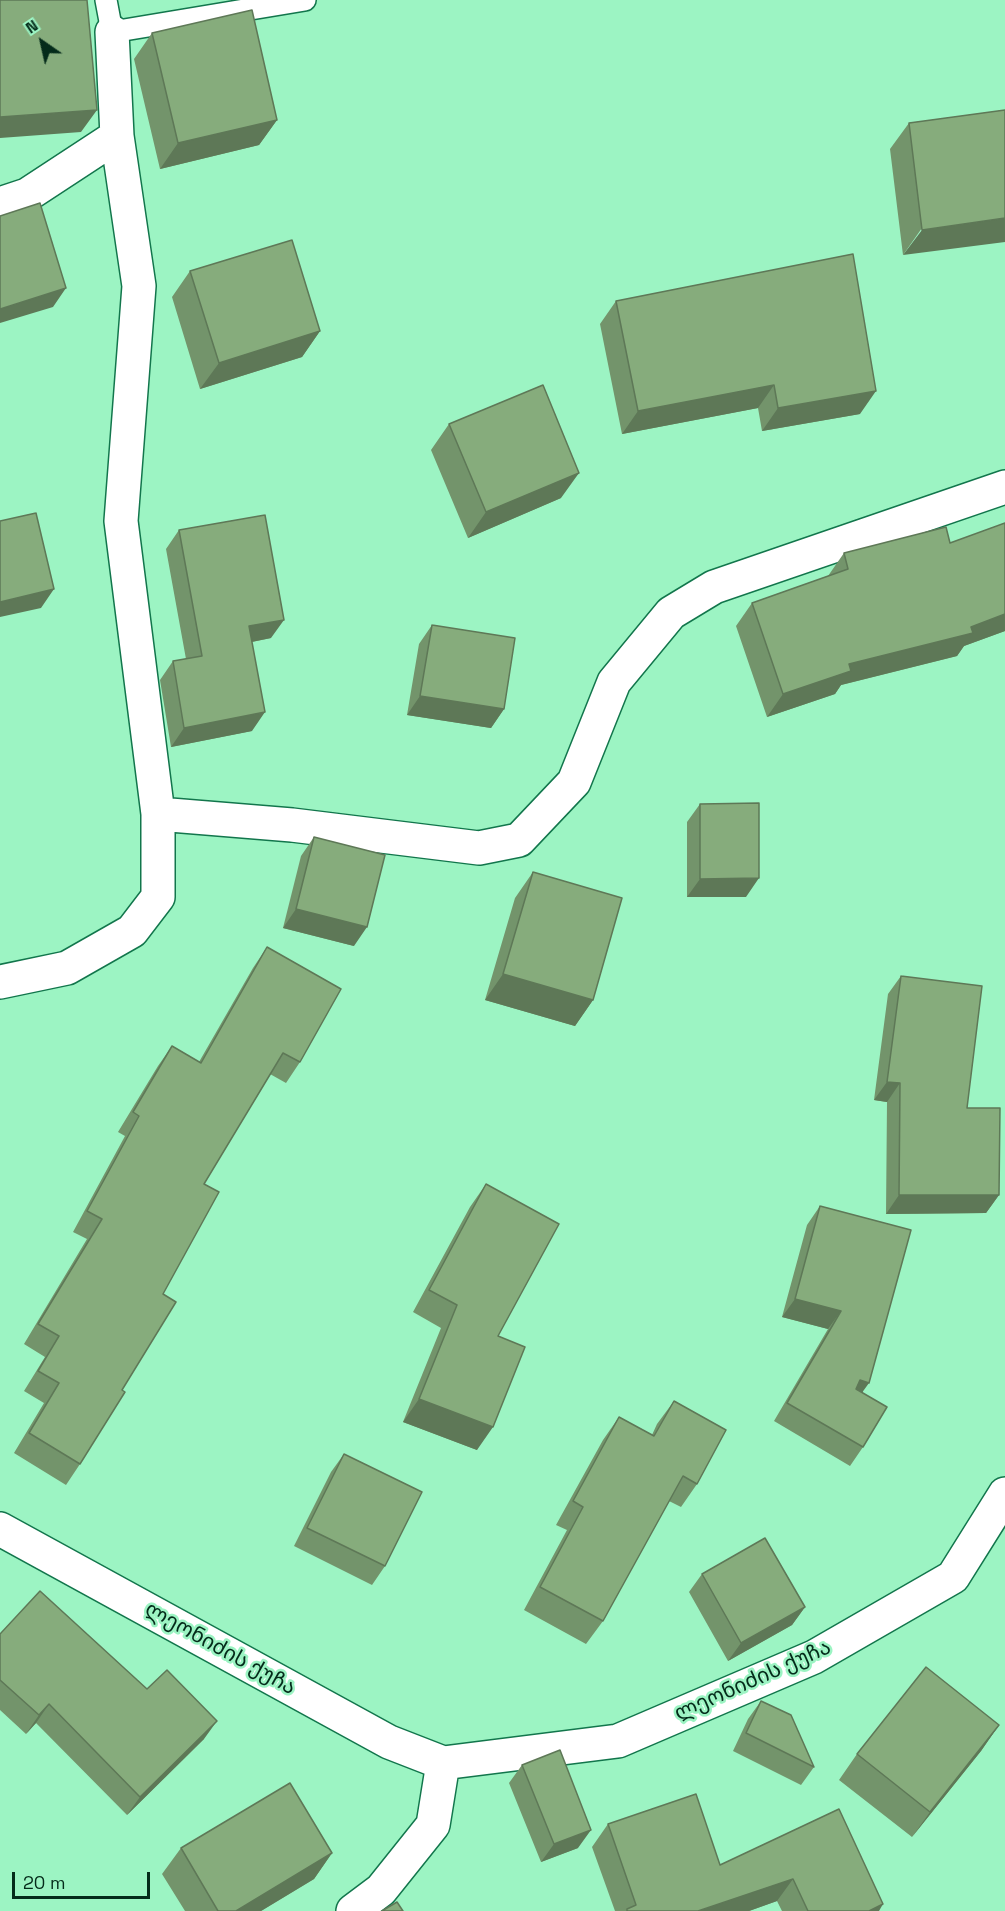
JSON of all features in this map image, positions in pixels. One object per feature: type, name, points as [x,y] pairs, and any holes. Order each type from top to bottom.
[{"type":"street","points":[[1,987],[67,968],[132,931],[158,897],[158,814],[121,521],[139,286],[117,136],[112,32]]},
{"type":"street","points":[[0,204],[27,195],[117,136]]},
{"type":"street","points":[[158,814],[292,825],[479,848],[519,840],[574,782],[614,682],[671,613],[714,587],[1005,487]]},
{"type":"street","name":"ლეონიძის ქუჩა","points":[[0,1529],[389,1742],[443,1763],[618,1740],[814,1657],[953,1577],[1005,1494]]},
{"type":"street","points":[[353,1911],[381,1890],[433,1825],[443,1763]]},
{"type":"lane","points":[[106,0],[112,32],[305,0]]},
{"type":"building","points":[[0,0],[87,0],[97,110],[0,117]]},
{"type":"building","points":[[252,10],[277,120],[178,143],[152,33]]},
{"type":"building","points":[[1005,110],[1005,218],[922,230],[909,123]]},
{"type":"building","points":[[40,203],[66,288],[0,309],[0,216]]},
{"type":"building","points":[[292,240],[320,331],[219,363],[190,271]]},
{"type":"building","points":[[853,254],[876,391],[778,408],[774,385],[638,411],[616,301]]},
{"type":"building","points":[[543,385],[579,473],[486,512],[449,424]]},
{"type":"building","points":[[36,513],[54,589],[0,602],[0,521]]},
{"type":"building","points":[[265,515],[284,620],[249,626],[265,712],[184,728],[173,661],[202,656],[179,530]]},
{"type":"building","points":[[1005,523],[1005,614],[971,627],[973,633],[849,664],[851,671],[783,694],[752,603],[848,569],[844,553],[946,527],[950,543]]},
{"type":"building","points":[[432,625],[515,638],[504,709],[420,696]]},
{"type":"building","points":[[759,803],[759,878],[700,879],[700,804]]},
{"type":"building","points":[[314,837],[385,855],[367,927],[296,909]]},
{"type":"building","points":[[533,872],[622,898],[593,1000],[503,974]]},
{"type":"building","points":[[267,947],[341,989],[300,1062],[283,1053],[204,1184],[219,1192],[163,1294],[176,1302],[122,1390],[125,1392],[80,1464],[29,1433],[59,1383],[38,1371],[59,1336],[38,1324],[102,1219],[87,1211],[139,1116],[133,1112],[172,1046],[201,1063]]},
{"type":"building","points":[[901,976],[982,986],[967,1108],[1000,1108],[999,1195],[899,1195],[900,1083],[887,1082]]},
{"type":"building","points":[[486,1184],[559,1224],[498,1336],[525,1347],[493,1427],[419,1399],[457,1305],[429,1290]]},
{"type":"building","points":[[820,1206],[911,1230],[869,1383],[860,1380],[856,1389],[887,1407],[863,1447],[787,1403],[841,1311],[795,1299]]},
{"type":"building","points":[[674,1401],[726,1430],[697,1484],[683,1476],[603,1621],[540,1587],[583,1507],[573,1501],[619,1417],[654,1436]]},
{"type":"building","points":[[344,1454],[422,1492],[385,1566],[307,1528]]},
{"type":"building","points":[[765,1538],[805,1607],[741,1643],[702,1574]]},
{"type":"building","points":[[40,1591],[147,1689],[167,1670],[217,1721],[140,1797],[49,1704],[39,1715],[0,1680],[0,1634]]},
{"type":"building","points":[[926,1667],[999,1725],[930,1812],[857,1754]]},
{"type":"building","points":[[761,1701],[791,1715],[814,1767],[746,1733]]},
{"type":"building","points":[[560,1750],[591,1830],[554,1844],[522,1765]]},
{"type":"building","points":[[290,1783],[332,1853],[236,1911],[218,1911],[181,1848]]},
{"type":"building","points":[[696,1794],[720,1865],[839,1809],[883,1904],[869,1911],[808,1911],[793,1879],[698,1911],[627,1911],[636,1905],[608,1824]]},
{"type":"building","points":[[397,1902],[403,1911],[382,1911]]}]
